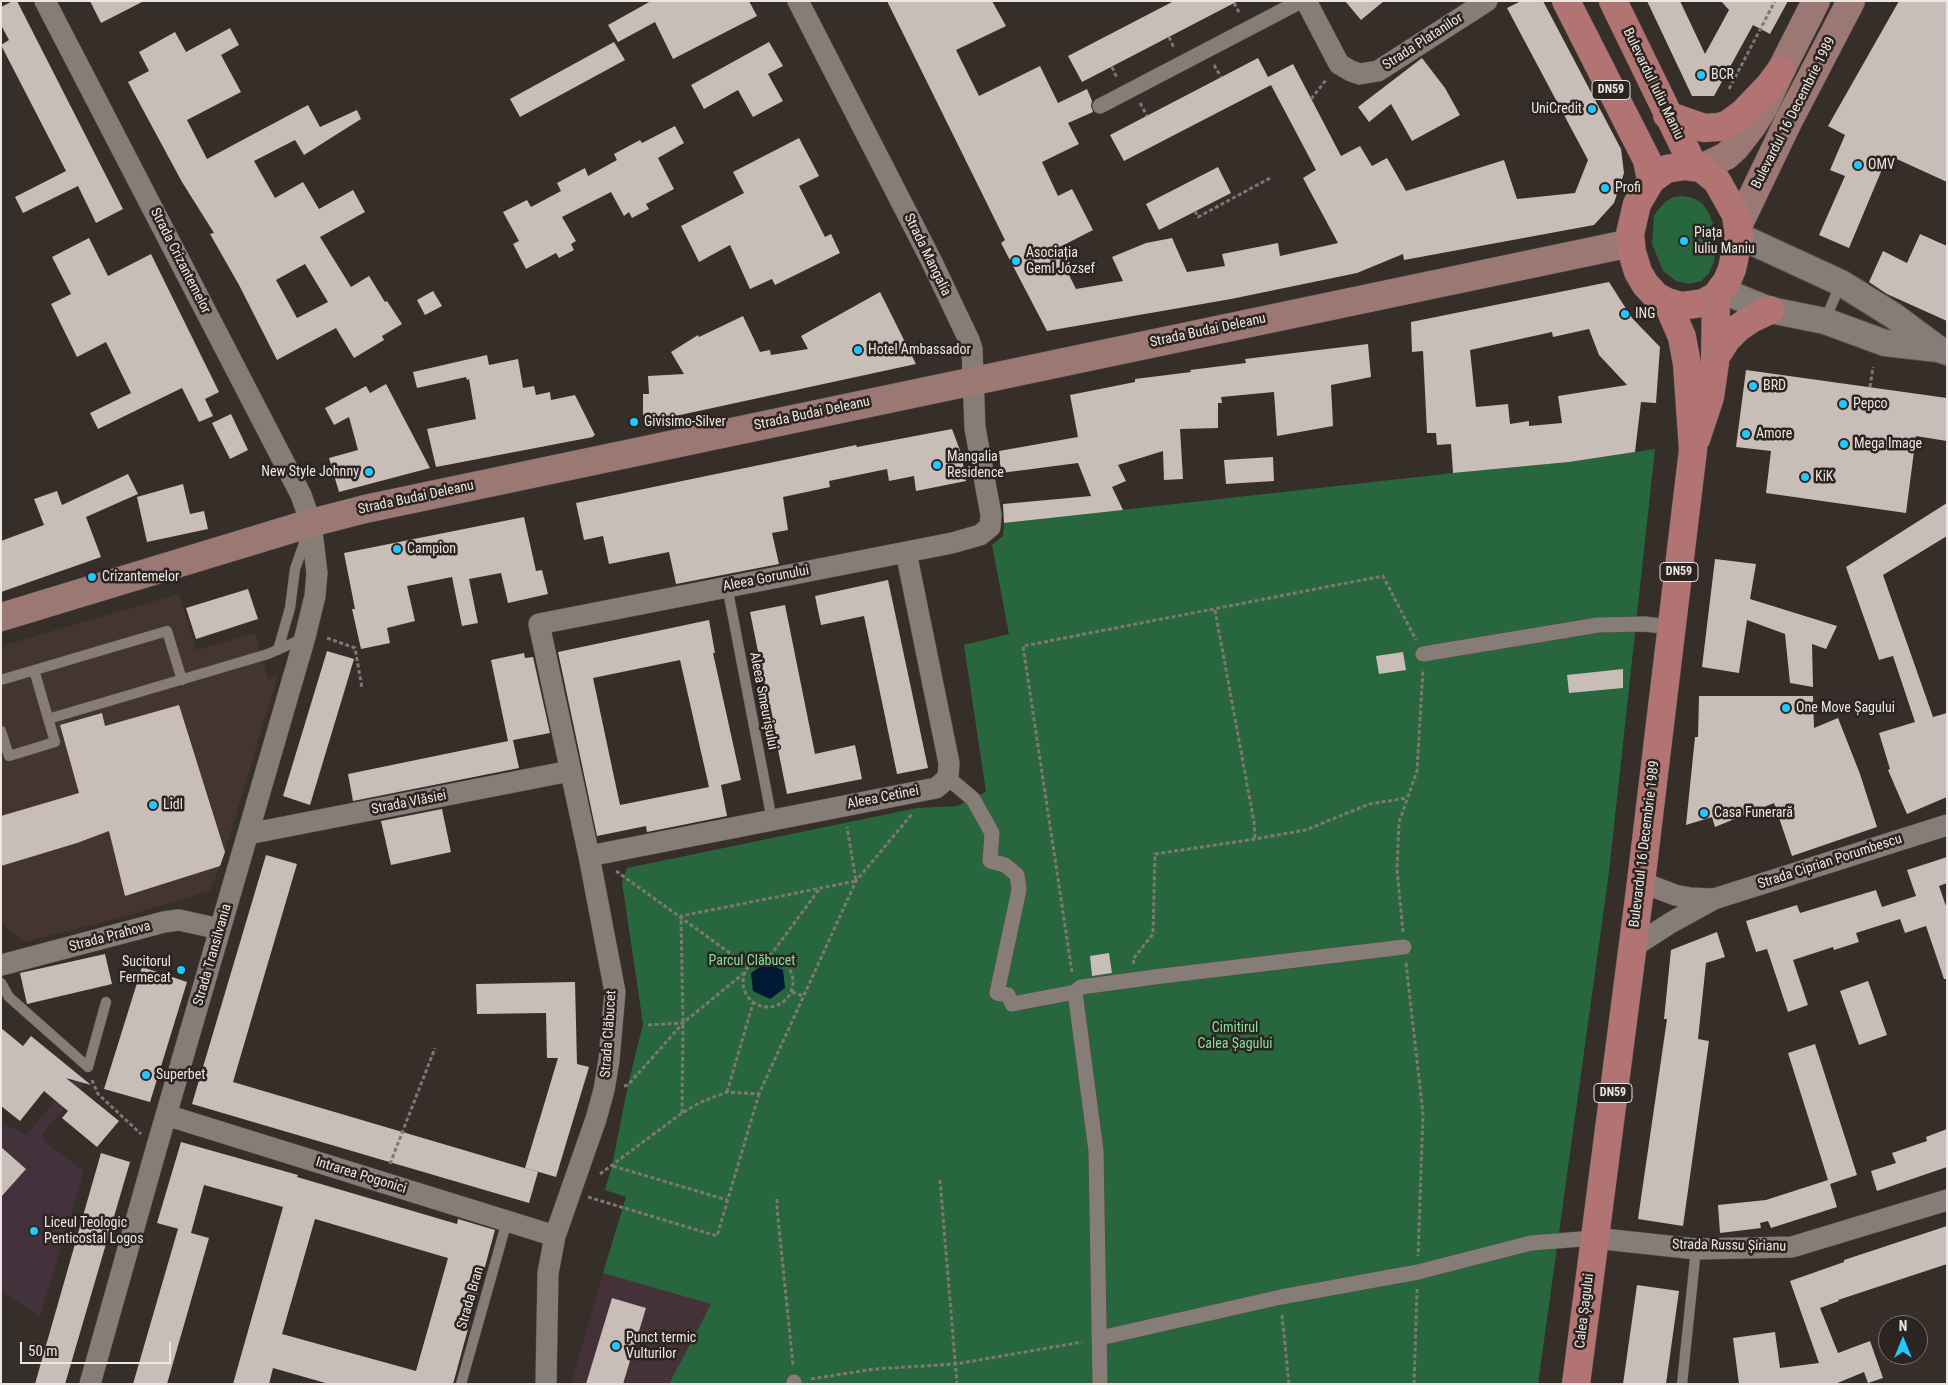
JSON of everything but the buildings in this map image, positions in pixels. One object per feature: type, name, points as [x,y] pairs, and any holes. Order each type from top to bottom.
[{"type":"main road","name":"DN59","points":[[1566,1],[1647,160],[1651,180],[1644,189],[1634,211],[1630,234],[1631,243],[1638,272],[1645,284],[1656,296],[1667,302]]},
{"type":"main road","name":"Bulevardul Iuliu Maniu","points":[[1613,1],[1667,115],[1697,168]]},
{"type":"main road","points":[[1651,180],[1658,174],[1675,167],[1697,168],[1726,156],[1736,147],[1753,126],[1764,107],[1816,1]]},
{"type":"main road","name":"Bulevardul 16 Decembrie 1989","points":[[1739,231],[1789,120],[1851,1]]},
{"type":"main road","points":[[1667,115],[1704,128],[1728,124],[1743,113],[1781,70]]},
{"type":"main road","name":"DN59","points":[[1697,168],[1711,174],[1721,185],[1731,204],[1739,231],[1732,269],[1718,293]]},
{"type":"main road","name":"Strada Budai Deleanu","points":[[1,617],[311,523],[375,507],[1631,243]]},
{"type":"main road","points":[[1667,302],[1681,306],[1692,305],[1703,303],[1718,293]]},
{"type":"main road","name":"Bulevardul 16 Decembrie 1989","points":[[1692,450],[1710,397],[1716,356],[1718,293]]},
{"type":"main road","name":"Bulevardul 16 Decembrie 1989","points":[[1594,1238],[1641,882],[1692,450],[1687,364],[1682,337],[1667,302]]},
{"type":"main road","points":[[1716,356],[1727,339],[1738,328],[1770,310]]},
{"type":"main road","name":"Calea Șagului","points":[[1576,1384],[1594,1238]]},
{"type":"street","name":"Strada Crizantemelor","points":[[45,1],[301,495],[311,523]]},
{"type":"street","name":"Strada Mangalia","points":[[798,1],[930,258],[969,340],[972,349],[975,428],[991,515],[990,527]]},
{"type":"street","points":[[1100,106],[1301,1]]},
{"type":"street","name":"Strada Platanilor","points":[[1306,1],[1339,64],[1360,74],[1378,71],[1487,1]]},
{"type":"street","points":[[1739,231],[1842,283],[1894,316],[1942,350]]},
{"type":"street","points":[[1718,293],[1770,310],[1825,321],[1885,342],[1942,350]]},
{"type":"street","name":"Strada Transilvania","points":[[90,1384],[305,637],[315,596],[317,573],[311,523]]},
{"type":"street","name":"Aleea Gorunului","points":[[539,624],[952,543],[980,535],[990,527]]},
{"type":"street","points":[[906,552],[949,763],[942,783],[973,799],[992,833],[990,861],[1005,865],[1017,875],[1019,890],[997,993],[1008,995],[1012,1004],[1075,992],[1081,987],[1136,979],[1404,947]]},
{"type":"street","name":"Strada Clăbucet","points":[[539,624],[589,856],[614,992],[609,1060],[604,1090],[556,1236],[548,1272],[546,1384]]},
{"type":"street","points":[[1423,654],[1598,625],[1644,624],[1672,627]]},
{"type":"street","name":"Strada Vlăsiei","points":[[248,834],[570,771]]},
{"type":"street","name":"Aleea Cetinei","points":[[589,856],[772,820],[942,783]]},
{"type":"street","name":"Strada Ciprian Porumbescu","points":[[1632,947],[1714,899],[1947,825]]},
{"type":"street","name":"Strada Ciprian Porumbescu","points":[[1641,882],[1682,897],[1714,899]]},
{"type":"street","name":"Strada Prahova","points":[[1,965],[164,922],[179,920],[220,929]]},
{"type":"street","points":[[1075,992],[1096,1151],[1100,1384]]},
{"type":"street","name":"Intrarea Pogonici","points":[[166,1115],[556,1236]]},
{"type":"street","name":"Strada Russu Șirianu","points":[[1594,1238],[1696,1249],[1792,1247],[1947,1200]]},
{"type":"street","points":[[1100,1338],[1281,1297],[1418,1272],[1531,1243],[1594,1238]]},
{"type":"lane","points":[[1825,321],[1842,283]]},
{"type":"lane","points":[[278,650],[290,608],[295,569],[311,523]]},
{"type":"lane","name":"Aleea Smeurișului","points":[[727,586],[772,820]]},
{"type":"lane","points":[[1,680],[167,631],[182,680]]},
{"type":"lane","points":[[48,719],[278,650],[305,637]]},
{"type":"lane","points":[[1,731],[9,756],[55,742],[34,670]]},
{"type":"lane","points":[[1,983],[9,997],[88,1067],[106,1002]]},
{"type":"lane","name":"Strada Bran","points":[[461,1384],[508,1221]]},
{"type":"lane","points":[[1682,1384],[1696,1249]]},
{"type":"path","points":[[1729,89],[1775,1]]},
{"type":"path","points":[[1195,212],[1198,217],[1272,177]]},
{"type":"path","points":[[1870,387],[1874,367]]},
{"type":"path","points":[[1075,992],[1023,646],[1383,576],[1423,654],[1417,771],[1399,822],[1397,869],[1423,1114],[1414,1384]]},
{"type":"path","points":[[1215,610],[1254,822],[1255,840]]},
{"type":"path","points":[[326,638],[356,648],[362,688]]},
{"type":"path","points":[[571,1192],[717,1236],[759,1094],[856,881],[917,808],[942,783]]},
{"type":"path","points":[[1136,979],[1133,959],[1153,934],[1155,854],[1255,840],[1306,830],[1369,804],[1407,798]]},
{"type":"path","points":[[847,827],[856,881]]},
{"type":"path","points":[[589,856],[624,875],[748,966]]},
{"type":"path","points":[[681,916],[856,881]]},
{"type":"path","points":[[770,956],[820,888]]},
{"type":"path","points":[[681,916],[682,1113]]},
{"type":"path","points":[[770,956],[778,958],[790,968],[793,976],[792,992],[782,1003],[767,1008],[753,1003],[745,993],[742,980],[748,966],[762,957],[770,956]]},
{"type":"path","points":[[604,1090],[628,1085],[683,1023],[744,973]]},
{"type":"path","points":[[792,992],[803,996]]},
{"type":"path","points":[[727,1092],[753,1003]]},
{"type":"path","points":[[648,1025],[683,1023]]},
{"type":"path","points":[[383,1182],[434,1048]]},
{"type":"path","points":[[88,1067],[98,1094],[146,1139]]},
{"type":"path","points":[[571,1192],[612,1166],[641,1142],[699,1103],[727,1092],[759,1094]]},
{"type":"path","points":[[612,1166],[727,1200]]},
{"type":"path","points":[[940,1180],[957,1384]]},
{"type":"path","points":[[777,1199],[794,1383],[874,1369],[956,1364],[1100,1338]]},
{"type":"path","points":[[1281,1297],[1289,1384]]},
{"type":"shaded area","points":[[179,594],[196,650],[255,633],[268,679],[278,675],[225,852],[210,891],[116,919],[24,942],[1,923],[1,646]]},
{"type":"shaded area","name":"Liceul Teologic Penticostal Logos","points":[[75,1077],[84,1085],[43,1133],[44,1141],[84,1171],[40,1316],[1,1290],[1,1122],[26,1135]]},
{"type":"shaded area","points":[[603,1273],[712,1303],[669,1384],[571,1384]]},
{"type":"green space","points":[[1673,197],[1693,198],[1702,203],[1709,213],[1716,238],[1714,262],[1709,273],[1701,281],[1689,284],[1676,281],[1663,271],[1652,244],[1654,215],[1664,203]]},
{"type":"green space","name":"Cimitirul Calea Șagului","points":[[1655,449],[1609,872],[1538,1384],[669,1384],[711,1304],[603,1273],[626,1197],[605,1190],[643,1024],[622,882],[627,868],[917,808],[957,806],[986,792],[964,645],[1009,634],[992,545],[1003,536],[1004,523],[1453,473],[1569,462]]},
{"type":"water","points":[[766,963],[783,970],[785,988],[770,999],[753,991],[751,973]]},
{"type":"place","name":"BCR","points":[[1701,75]]},
{"type":"place","name":"UniCredit","points":[[1592,109]]},
{"type":"place","name":"OMV","points":[[1858,165]]},
{"type":"place","name":"Profi","points":[[1605,188]]},
{"type":"place","name":"Piața Iuliu Maniu","points":[[1684,241]]},
{"type":"place","name":"Asociația Geml József","points":[[1016,261]]},
{"type":"place","name":"ING","points":[[1625,314]]},
{"type":"place","name":"Hotel Ambassador","points":[[858,350]]},
{"type":"place","name":"BRD","points":[[1753,386]]},
{"type":"place","name":"Pepco","points":[[1843,404]]},
{"type":"place","name":"Givisimo-Silver","points":[[634,422]]},
{"type":"place","name":"Amore","points":[[1746,434]]},
{"type":"place","name":"Mega Image","points":[[1844,444]]},
{"type":"place","name":"Mangalia Residence","points":[[937,465]]},
{"type":"place","name":"New Style Johnny","points":[[369,472]]},
{"type":"place","name":"KiK","points":[[1805,477]]},
{"type":"place","name":"Campion","points":[[397,549]]},
{"type":"place","name":"Crizantemelor","points":[[92,577]]},
{"type":"place","name":"One Move Șagului","points":[[1786,708]]},
{"type":"place","name":"Lidl","points":[[153,805]]},
{"type":"place","name":"Casa Funerară","points":[[1704,813]]},
{"type":"place","name":"Sucitorul Fermecat","points":[[181,970]]},
{"type":"place","name":"Superbet","points":[[146,1075]]},
{"type":"place","name":"Liceul Teologic Penticostal Logos","points":[[34,1231]]},
{"type":"place","name":"Punct termic Vulturilor","points":[[616,1346]]},
{"type":"park label","name":"Parcul Clăbucet","points":[[752,961]]}]
